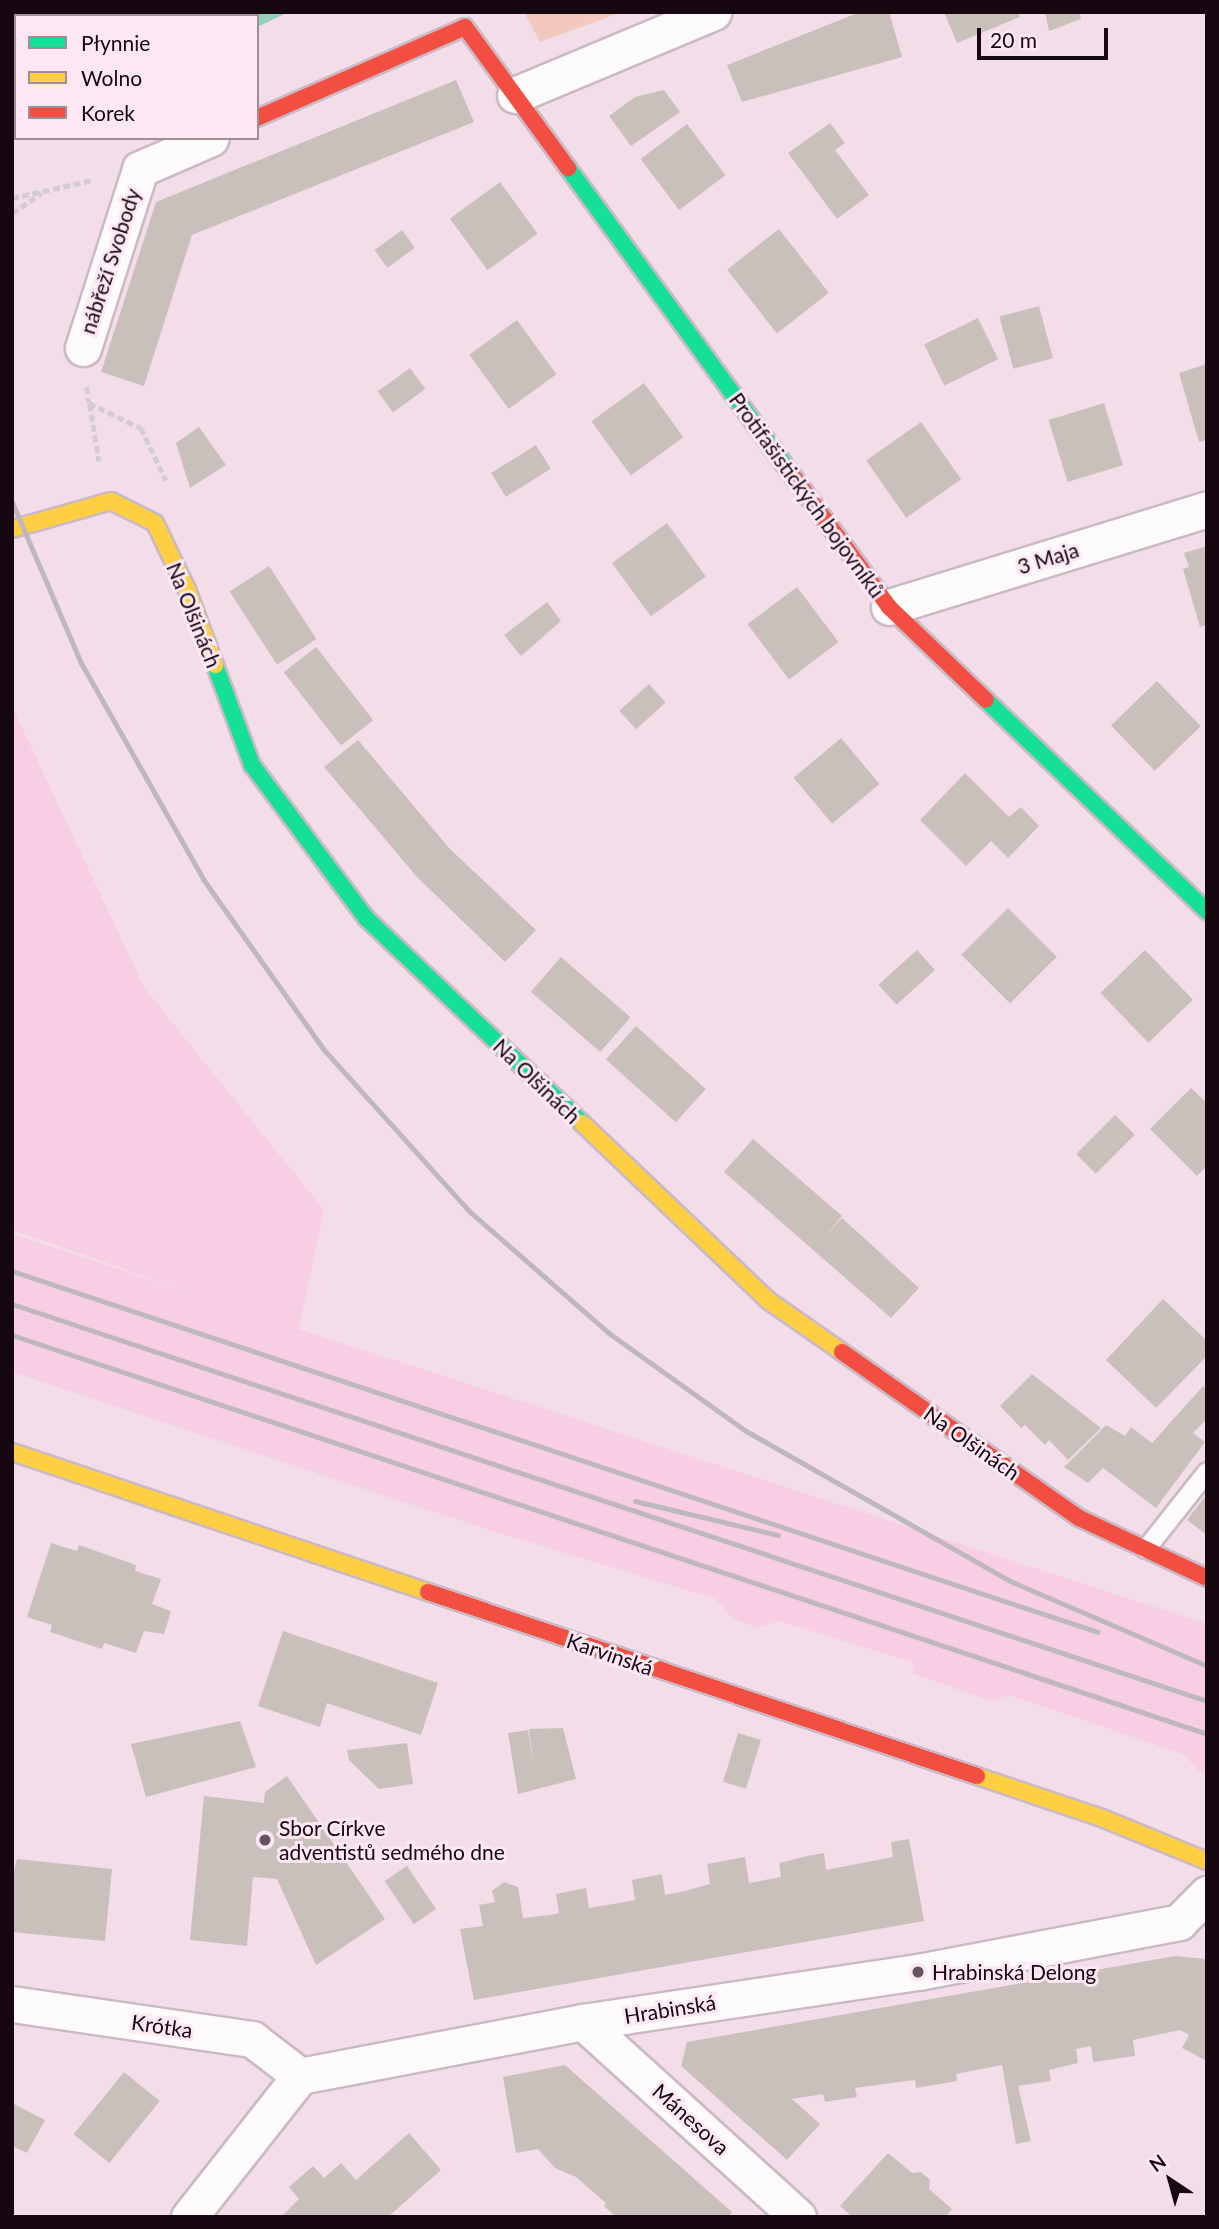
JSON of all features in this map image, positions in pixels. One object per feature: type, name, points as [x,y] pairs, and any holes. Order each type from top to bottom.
[{"type":"street","points":[[515,95],[713,12]]},
{"type":"street","name":"Protifašistických bojovníků","points":[[259,117],[465,27],[890,607],[1207,911]]},
{"type":"street","name":"nábřeží Svobody","points":[[83,348],[140,169],[206,140]]},
{"type":"street","points":[[12,529],[111,502]]},
{"type":"street","name":"Na Olšinách","points":[[111,502],[155,523],[188,592],[252,765],[366,918],[769,1301],[1079,1518],[1207,1578]]},
{"type":"street","name":"3 Maja","points":[[890,607],[1207,509]]},
{"type":"street","name":"Karvinská","points":[[12,1452],[1102,1818],[1207,1861]]},
{"type":"street","name":"Hrabinská","points":[[300,2076],[583,2022],[918,1972],[1179,1922],[1207,1894]]},
{"type":"street","name":"Krótka","points":[[12,2004],[252,2039],[300,2076]]},
{"type":"street","name":"Mánesova","points":[[583,2022],[799,2217]]},
{"type":"street","points":[[189,2217],[300,2076]]},
{"type":"lane","points":[[1146,1549],[1207,1472]]},
{"type":"path","points":[[12,198],[140,169]]},
{"type":"path","points":[[12,213],[46,191]]},
{"type":"path","points":[[83,348],[97,455],[111,502]]},
{"type":"path","points":[[89,403],[141,428],[170,486]]},
{"type":"shaded area","points":[[12,12],[289,12],[259,26],[259,14],[14,14],[12,141]]},
{"type":"shaded area","points":[[524,12],[622,12],[540,42]]},
{"type":"shaded area","points":[[12,706],[145,989],[324,1210],[299,1329],[1207,1624],[1207,1774],[1197,1771],[1186,1755],[1009,1695],[991,1701],[912,1673],[915,1663],[779,1621],[757,1628],[732,1618],[716,1599],[492,1531],[12,1372],[12,1234],[205,1297],[12,1230]]},
{"type":"building","points":[[860,12],[889,12],[902,57],[742,102],[727,65]]},
{"type":"building","points":[[944,12],[1018,12],[1020,17],[957,43]]},
{"type":"building","points":[[1045,12],[1079,12],[1081,19],[1049,31]]},
{"type":"building","points":[[456,80],[474,122],[192,235],[144,386],[101,372],[156,202]]},
{"type":"building","points":[[664,90],[680,112],[631,146],[609,116],[635,97]]},
{"type":"building","points":[[830,123],[845,143],[835,150],[869,195],[837,219],[788,153]]},
{"type":"building","points":[[687,124],[726,175],[679,210],[641,159]]},
{"type":"building","points":[[500,182],[538,234],[487,270],[450,218]]},
{"type":"building","points":[[779,229],[829,293],[777,333],[727,270]]},
{"type":"building","points":[[402,230],[415,248],[387,268],[374,250]]},
{"type":"building","points":[[1039,306],[1053,358],[1013,369],[999,317]]},
{"type":"building","points":[[978,318],[998,359],[944,386],[924,344]]},
{"type":"building","points":[[517,320],[556,374],[509,409],[469,355]]},
{"type":"building","points":[[1207,364],[1207,440],[1199,442],[1179,373]]},
{"type":"building","points":[[410,368],[425,389],[393,413],[378,392]]},
{"type":"building","points":[[644,383],[683,437],[631,475],[591,421]]},
{"type":"building","points":[[1104,403],[1123,465],[1068,482],[1049,420]]},
{"type":"building","points":[[921,422],[961,479],[906,518],[866,460]]},
{"type":"building","points":[[199,427],[226,465],[190,488],[176,443]]},
{"type":"building","points":[[536,445],[551,469],[506,497],[491,473]]},
{"type":"building","points":[[667,523],[706,576],[651,616],[612,563]]},
{"type":"building","points":[[1207,546],[1207,625],[1200,627],[1183,569],[1189,567],[1184,553]]},
{"type":"building","points":[[269,566],[316,639],[277,665],[230,592]]},
{"type":"building","points":[[797,587],[839,642],[789,679],[747,624]]},
{"type":"building","points":[[547,602],[561,621],[521,656],[504,635]]},
{"type":"building","points":[[316,647],[373,720],[341,746],[284,672]]},
{"type":"building","points":[[1157,681],[1201,726],[1155,771],[1111,725]]},
{"type":"building","points":[[649,684],[666,703],[636,729],[619,711]]},
{"type":"building","points":[[841,738],[880,784],[832,824],[794,778]]},
{"type":"building","points":[[358,740],[450,849],[536,930],[505,962],[417,877],[324,767]]},
{"type":"building","points":[[965,773],[1009,817],[1021,807],[1039,826],[1008,858],[991,841],[966,866],[920,820]]},
{"type":"building","points":[[1008,908],[1057,957],[1010,1003],[961,955]]},
{"type":"building","points":[[917,950],[935,970],[896,1005],[878,985]]},
{"type":"building","points":[[1145,950],[1193,1000],[1148,1043],[1100,993]]},
{"type":"building","points":[[561,957],[630,1017],[600,1052],[531,992]]},
{"type":"building","points":[[636,1026],[706,1089],[676,1122],[606,1059]]},
{"type":"building","points":[[1191,1088],[1207,1103],[1207,1166],[1197,1176],[1150,1129]]},
{"type":"building","points":[[1115,1115],[1135,1135],[1096,1174],[1076,1154]]},
{"type":"building","points":[[753,1139],[842,1216],[824,1237],[842,1218],[919,1288],[891,1318],[724,1172]]},
{"type":"building","points":[[1163,1299],[1207,1341],[1207,1356],[1156,1408],[1106,1360]]},
{"type":"building","points":[[1032,1374],[1101,1428],[1068,1460],[1049,1440],[1045,1445],[1025,1425],[1021,1428],[1000,1406]]},
{"type":"building","points":[[1203,1386],[1207,1390],[1207,1419],[1193,1433],[1205,1442],[1156,1508],[1103,1468],[1088,1483],[1064,1467],[1106,1425],[1125,1436],[1131,1427],[1152,1443]]},
{"type":"building","points":[[1207,1494],[1207,1535],[1187,1520]]},
{"type":"building","points":[[51,1543],[77,1551],[79,1545],[136,1565],[135,1571],[161,1579],[152,1604],[171,1611],[164,1634],[144,1631],[136,1653],[104,1643],[102,1649],[50,1632],[52,1625],[27,1617]]},
{"type":"building","points":[[283,1631],[438,1683],[421,1735],[327,1703],[320,1727],[258,1706]]},
{"type":"building","points":[[240,1721],[256,1767],[146,1797],[131,1744]]},
{"type":"building","points":[[563,1728],[576,1779],[518,1794],[508,1733],[528,1730],[534,1768],[529,1729]]},
{"type":"building","points":[[738,1733],[761,1740],[746,1789],[723,1782]]},
{"type":"building","points":[[407,1743],[413,1784],[379,1789],[349,1760],[347,1750]]},
{"type":"building","name":"Sbor Církve adventistů sedmého dne","points":[[287,1776],[385,1919],[316,1965],[277,1879],[253,1877],[247,1946],[190,1940],[204,1796],[264,1803],[265,1792]]},
{"type":"building","points":[[909,1839],[924,1921],[474,2000],[460,1929],[483,1926],[479,1905],[495,1902],[492,1891],[504,1882],[518,1887],[523,1918],[559,1913],[556,1894],[586,1888],[589,1908],[635,1900],[632,1880],[662,1874],[665,1895],[685,1891],[710,1884],[707,1864],[745,1857],[749,1883],[781,1877],[779,1863],[807,1856],[824,1853],[826,1870],[893,1857],[891,1842]]},
{"type":"building","points":[[17,1859],[112,1869],[105,1941],[12,1932],[12,1879]]},
{"type":"building","points":[[407,1866],[436,1909],[414,1924],[385,1881]]},
{"type":"building","points":[[1175,1956],[1207,1959],[1207,2061],[1182,2048],[1189,2035],[1180,2030],[1133,2040],[1135,2056],[1093,2062],[1091,2046],[1076,2049],[1078,2063],[1049,2070],[1051,2081],[1018,2086],[1031,2141],[1016,2144],[1002,2065],[956,2074],[957,2081],[916,2088],[915,2080],[855,2088],[857,2097],[825,2102],[823,2094],[792,2099],[820,2124],[787,2160],[681,2066],[687,2042]]},
{"type":"building","points":[[565,2065],[732,2212],[729,2217],[616,2217],[604,2206],[606,2203],[576,2177],[555,2168],[538,2149],[516,2153],[503,2077]]},
{"type":"building","points":[[124,2072],[160,2101],[109,2163],[74,2134]]},
{"type":"building","points":[[12,2103],[45,2120],[27,2153],[12,2146]]},
{"type":"building","points":[[409,2133],[441,2170],[388,2217],[283,2215],[299,2199],[289,2187],[313,2166],[324,2178],[341,2163],[356,2180]]},
{"type":"building","points":[[888,2153],[912,2173],[921,2172],[930,2180],[929,2189],[952,2209],[946,2217],[852,2217],[840,2206]]},
{"type":"railway","points":[[12,502],[81,663],[203,879],[325,1051],[469,1211],[610,1334],[746,1431],[1010,1581],[1207,1666]]},
{"type":"railway","points":[[12,1271],[1098,1632]]},
{"type":"railway","points":[[12,1304],[1207,1701]]},
{"type":"railway","points":[[12,1335],[1207,1734]]},
{"type":"railway","points":[[635,1501],[778,1535]]},
{"type":"traffic: fast","points":[[568,168],[795,479]]},
{"type":"traffic: fast","points":[[215,665],[252,765],[366,918],[582,1123]]},
{"type":"traffic: fast","points":[[986,700],[1207,911]]},
{"type":"traffic: slow","points":[[12,529],[111,501],[155,523],[188,592],[215,665]]},
{"type":"traffic: slow","points":[[582,1123],[769,1301],[842,1352]]},
{"type":"traffic: slow","points":[[12,1452],[428,1592]]},
{"type":"traffic: slow","points":[[977,1776],[1102,1818],[1207,1861]]},
{"type":"traffic: jam","points":[[259,117],[465,27],[568,168]]},
{"type":"traffic: jam","points":[[795,479],[889,607],[986,700]]},
{"type":"traffic: jam","points":[[842,1352],[1079,1518],[1207,1578]]},
{"type":"traffic: jam","points":[[428,1592],[977,1776]]},
{"type":"place","name":"Sbor Církve adventistů sedmého dne","points":[[265,1840]]},
{"type":"place","name":"Hrabinská Delong","points":[[918,1972]]}]
